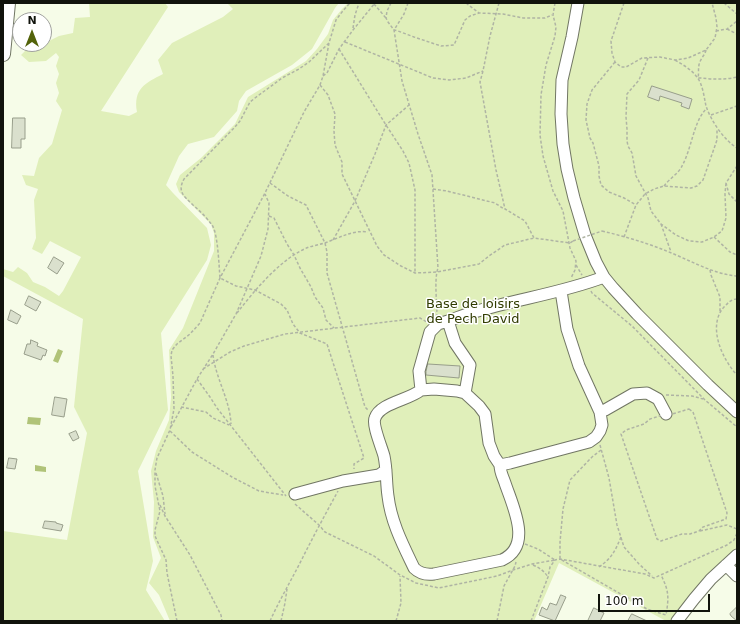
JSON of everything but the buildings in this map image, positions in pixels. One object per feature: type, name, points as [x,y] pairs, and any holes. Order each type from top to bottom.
[{"type":"main road","points":[[3,54],[8,3]]},
{"type":"street","points":[[578,3],[562,80],[561,114],[563,144],[567,169],[585,235],[596,262],[604,277],[613,288],[637,314],[737,412]]},
{"type":"street","points":[[421,390],[419,371],[430,332],[443,322],[473,312],[566,289],[604,277]]},
{"type":"street","points":[[500,465],[589,442],[596,437],[600,431],[602,425],[600,412],[579,366],[567,329],[566,289]]},
{"type":"street","points":[[443,322],[455,343],[470,363],[465,393]]},
{"type":"street","points":[[434,389],[465,393],[485,414],[489,443],[494,456],[500,465],[500,470],[517,518],[518,542],[513,553],[502,560],[434,574],[422,574],[414,568],[392,517],[388,497],[386,470],[375,426],[375,418],[380,410],[387,405],[416,395],[421,390],[434,389]]},
{"type":"street","points":[[600,412],[633,394],[647,393],[658,399],[666,414]]},
{"type":"street","points":[[291,498],[343,481],[379,475],[386,470]]},
{"type":"street","points":[[677,621],[711,579],[737,555]]},
{"type":"street","points":[[726,565],[737,576]]},
{"type":"path","points":[[170,430],[174,409],[171,356],[172,350],[200,323],[220,278],[265,193],[304,112],[320,85],[329,43],[336,20],[350,3]]},
{"type":"path","points":[[353,30],[355,15],[359,3]]},
{"type":"path","points":[[204,369],[230,352],[244,346],[284,334],[420,318],[430,325],[443,322],[436,272],[438,268],[432,175],[402,81],[394,30],[375,3],[339,49],[327,74],[323,76]]},
{"type":"path","points":[[386,18],[387,11],[391,3]]},
{"type":"path","points":[[394,30],[404,14],[408,3]]},
{"type":"path","points":[[466,3],[479,13]]},
{"type":"path","points":[[498,3],[480,82],[496,170],[505,209]]},
{"type":"path","points":[[555,3],[552,15],[556,27],[542,87],[540,135],[543,156],[552,191],[562,211],[570,248],[576,261],[575,270],[566,289]]},
{"type":"path","points":[[624,3],[611,41],[614,62],[621,67],[626,67],[642,58],[675,60],[688,58],[706,50]]},
{"type":"path","points":[[712,3],[716,18],[715,38],[701,59],[698,78],[707,108],[717,129],[737,148]]},
{"type":"path","points":[[724,3],[737,14]]},
{"type":"path","points":[[394,30],[441,46],[454,45],[465,20],[470,16],[479,13],[503,14],[523,18],[545,18],[552,15]]},
{"type":"path","points":[[716,31],[727,29],[737,21]]},
{"type":"path","points":[[727,29],[737,34]]},
{"type":"path","points":[[345,42],[433,78],[449,80],[466,78],[483,71]]},
{"type":"path","points":[[220,278],[215,230],[207,219],[183,195],[181,188],[184,179],[240,121],[250,102],[282,78],[299,70],[329,43]]},
{"type":"path","points":[[339,49],[409,163],[415,190],[415,273]]},
{"type":"path","points":[[648,58],[639,80],[627,94],[627,141],[632,153],[636,176],[648,198],[652,211],[661,224],[672,253]]},
{"type":"path","points":[[675,60],[686,67],[698,78],[718,79],[737,77]]},
{"type":"path","points":[[614,62],[592,90],[587,104],[586,120],[599,166],[599,176],[602,185],[609,192],[636,205]]},
{"type":"path","points":[[320,85],[328,95],[335,114],[335,145],[342,162],[342,174],[376,246],[384,255],[415,273],[436,272],[479,264],[505,245],[534,238],[570,243],[602,231],[672,253],[710,270],[737,276]]},
{"type":"path","points":[[333,240],[355,201],[386,125],[409,105]]},
{"type":"path","points":[[710,115],[737,106]]},
{"type":"path","points":[[664,186],[682,167],[698,123],[707,108]]},
{"type":"path","points":[[624,237],[636,205],[645,194],[664,186],[690,188],[697,186],[703,180],[717,140],[717,129]]},
{"type":"path","points":[[661,224],[676,235],[689,241],[702,242],[714,237],[722,231],[726,218],[726,183],[737,166]]},
{"type":"path","points":[[270,183],[288,196],[306,205],[325,244],[327,252],[327,273],[365,407],[375,418]]},
{"type":"path","points":[[726,183],[729,194],[737,202]]},
{"type":"path","points":[[433,189],[495,203],[525,221],[534,238]]},
{"type":"path","points":[[177,621],[167,573],[166,560],[155,536],[160,511],[155,486],[157,458],[181,407],[236,314],[261,256],[268,229],[269,216],[269,203],[265,193]]},
{"type":"path","points":[[269,216],[274,218],[315,296],[323,308],[326,320],[334,328]]},
{"type":"path","points":[[236,314],[255,290],[294,255],[309,247],[325,244],[354,232],[369,232]]},
{"type":"path","points":[[714,237],[730,252],[737,255]]},
{"type":"path","points":[[576,265],[592,293],[632,326],[705,400],[737,427]]},
{"type":"path","points":[[710,270],[710,275],[720,297],[720,312],[716,326],[718,342],[723,354],[737,375]]},
{"type":"path","points":[[220,278],[236,286],[255,290],[281,304],[287,310],[293,324],[300,333],[327,344],[364,458],[354,464],[355,479]]},
{"type":"path","points":[[720,312],[731,300],[737,299]]},
{"type":"path","points":[[213,354],[214,362],[231,415],[231,426]]},
{"type":"path","points":[[197,379],[231,426],[291,498],[325,532],[374,556],[400,575],[416,583],[438,588],[497,576],[532,564],[560,559],[645,574],[654,578],[727,545],[734,540],[737,533]]},
{"type":"path","points":[[647,393],[692,396],[705,400]]},
{"type":"path","points":[[181,407],[206,412],[213,418],[231,426]]},
{"type":"path","points":[[699,531],[703,527],[726,520],[727,514],[693,412],[688,409],[670,415],[666,414],[650,419],[644,424],[626,430],[621,434],[657,539],[661,541],[682,534],[690,534],[727,525],[737,529]]},
{"type":"path","points":[[170,430],[192,452],[232,477],[259,491],[291,498]]},
{"type":"path","points":[[596,437],[609,478],[617,525],[624,547],[654,578]]},
{"type":"path","points":[[560,559],[563,509],[570,480],[592,457],[601,450]]},
{"type":"path","points":[[155,470],[163,496],[165,516]]},
{"type":"path","points":[[270,621],[343,481]]},
{"type":"path","points":[[159,503],[165,516],[190,555],[221,615],[222,621]]},
{"type":"path","points":[[599,567],[607,561],[615,551],[621,537]]},
{"type":"path","points":[[518,542],[538,549],[555,560]]},
{"type":"path","points":[[497,621],[504,586],[516,562],[513,553]]},
{"type":"path","points":[[560,559],[647,609],[666,615],[668,600],[667,590],[661,575]]},
{"type":"path","points":[[531,621],[548,577],[550,566],[555,560]]},
{"type":"path","points":[[532,564],[544,571],[548,577]]},
{"type":"path","points":[[396,621],[401,603],[400,575]]},
{"type":"path","points":[[281,621],[287,588]]},
{"type":"green space","points":[[89,3],[165,3],[168,7],[101,111],[129,116],[137,112],[137,98],[142,88],[151,80],[163,74],[158,60],[172,43],[223,17],[233,9],[227,3],[339,3],[312,49],[292,65],[246,91],[239,101],[237,111],[214,137],[188,144],[179,156],[166,185],[207,228],[211,245],[207,260],[161,333],[168,410],[138,471],[153,561],[146,590],[165,621],[3,621],[3,531],[67,540],[87,433],[74,407],[83,319],[3,276],[3,269],[13,272],[18,267],[27,273],[33,282],[45,287],[59,296],[81,257],[50,241],[42,254],[32,249],[36,238],[34,200],[38,189],[26,185],[22,175],[34,176],[39,158],[52,144],[62,110],[56,101],[59,93],[56,83],[59,74],[56,66],[59,57],[56,53],[46,61],[29,62],[21,55],[24,52],[52,52],[52,40],[59,36],[73,33],[75,18],[90,17]]},
{"type":"green space","name":"Base de loisirs de Pech David","points":[[348,3],[737,3],[737,548],[698,585],[670,621],[666,621],[559,563],[534,621],[170,621],[159,595],[149,583],[161,558],[153,537],[154,502],[151,471],[156,451],[169,420],[171,397],[169,350],[183,328],[214,251],[214,233],[211,224],[179,192],[176,184],[180,175],[201,158],[235,124],[248,97],[306,61],[328,34],[333,20]]},
{"type":"shaded area","points":[[58,349],[63,351],[58,363],[53,361]]},
{"type":"shaded area","points":[[28,417],[41,418],[40,425],[27,424]]},
{"type":"shaded area","points":[[35,465],[46,467],[46,472],[35,471]]}]
